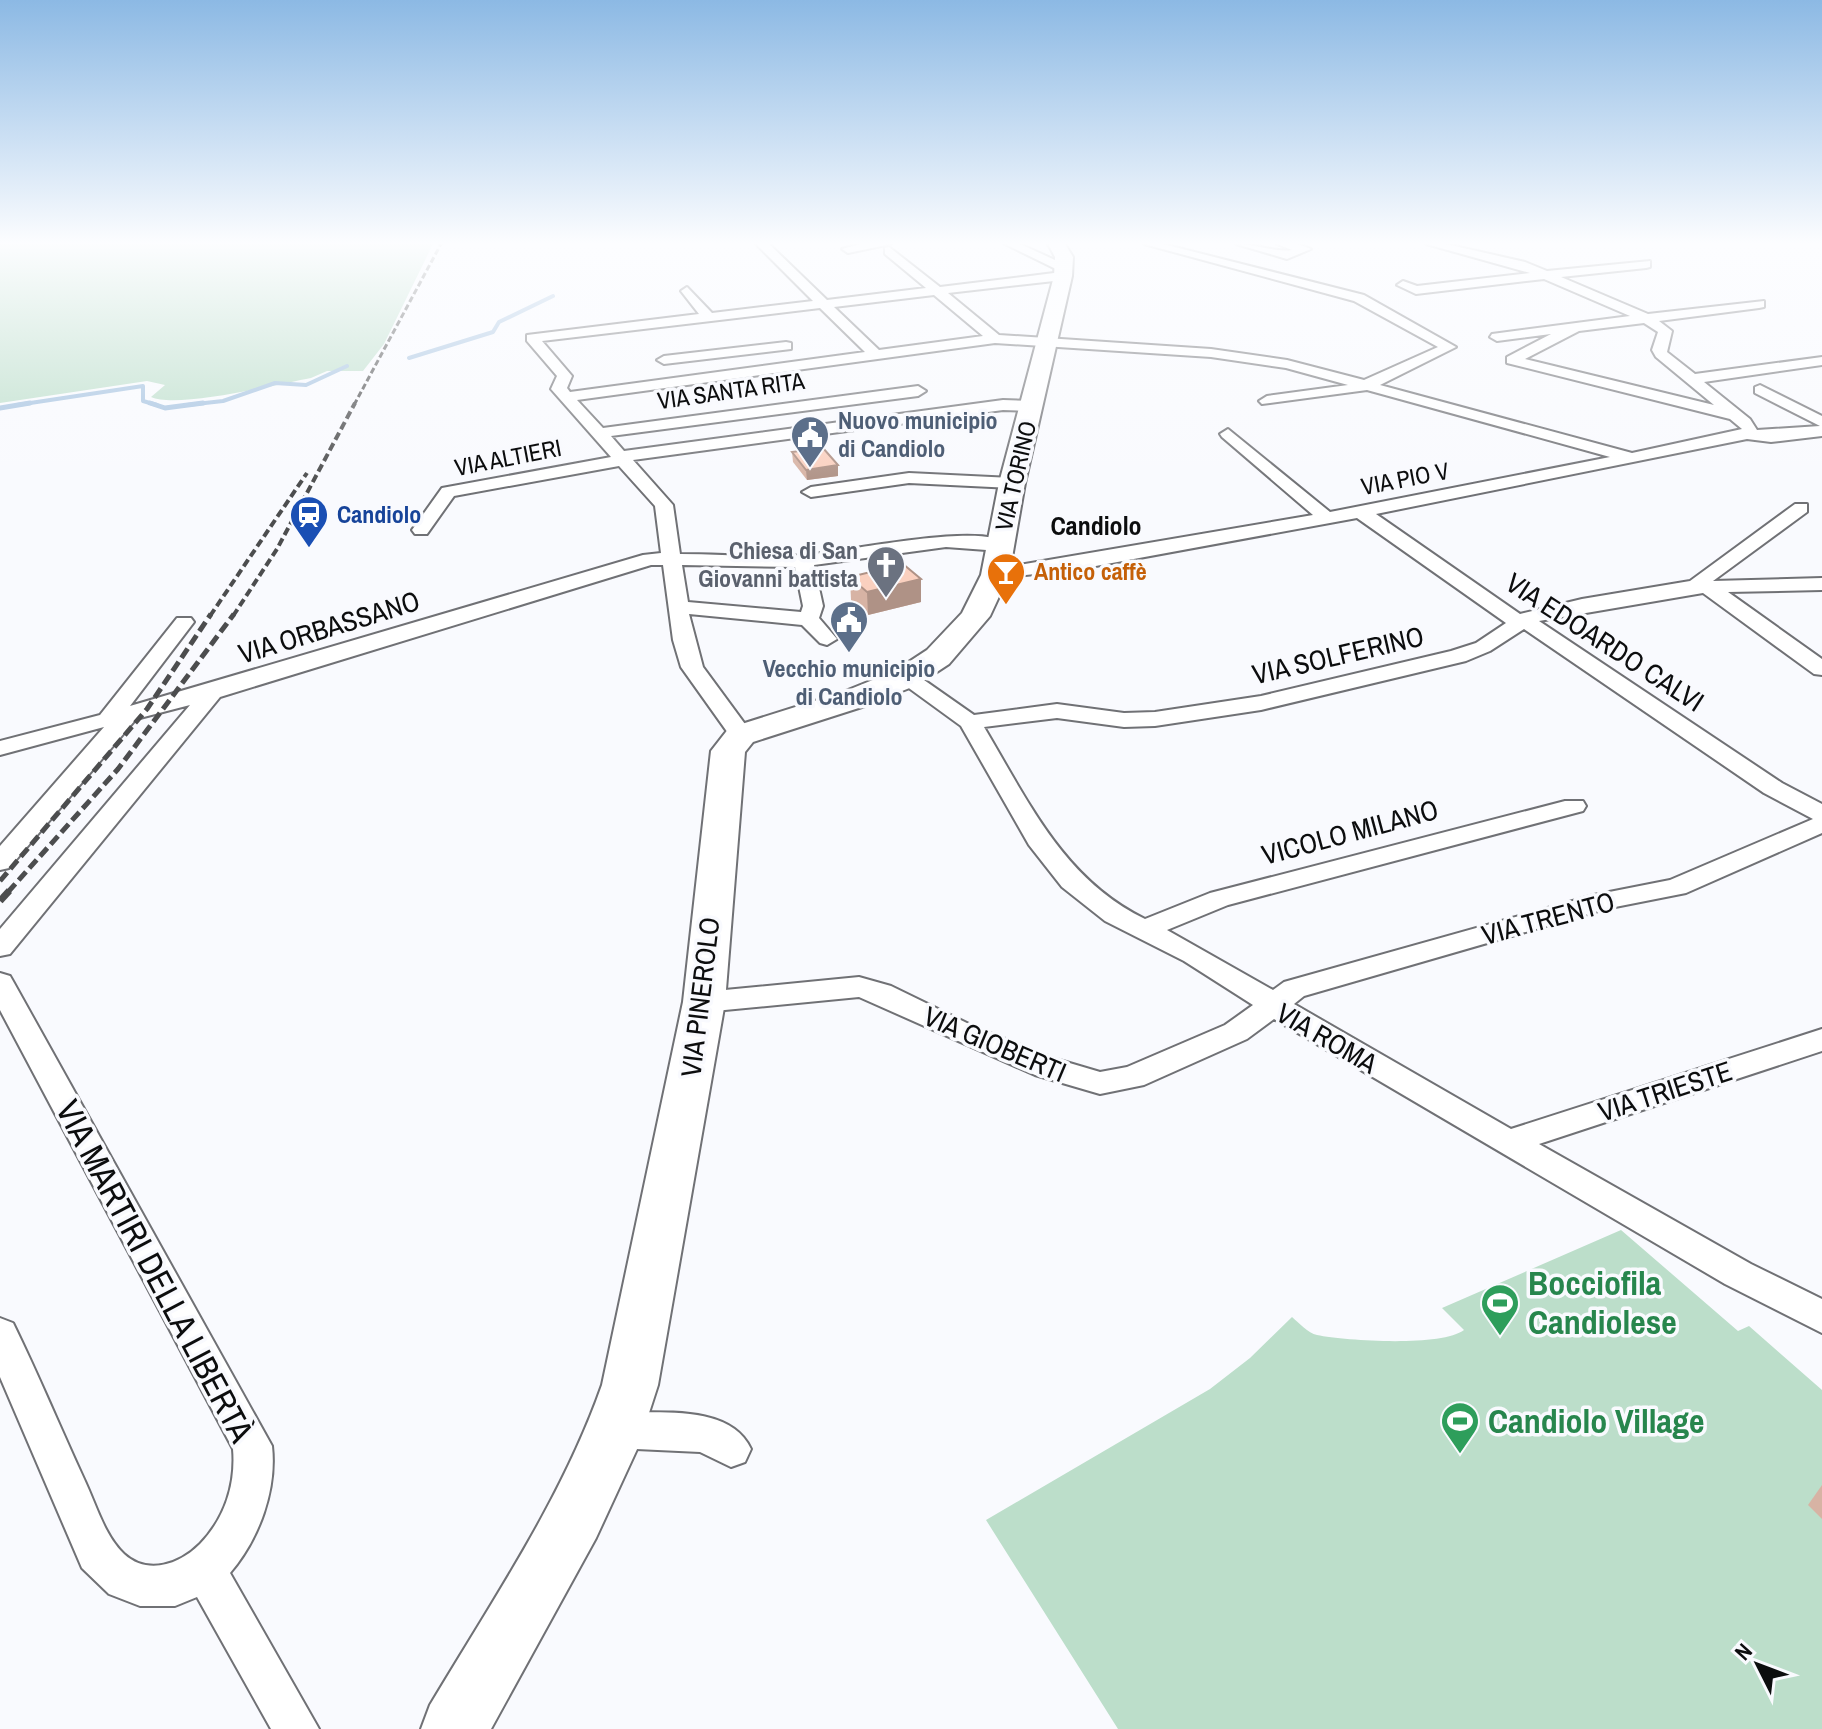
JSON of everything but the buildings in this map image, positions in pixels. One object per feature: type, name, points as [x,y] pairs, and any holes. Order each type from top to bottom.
[{"type":"main road","name":"VIA TORINO","points":[[906,678],[938,657],[961,635],[986,596],[995,575],[1012,483],[1052,325]]},
{"type":"main road","points":[[741,735],[854,699],[906,678]]},
{"type":"main road","name":"VIA PINEROLO","points":[[454,1729],[575,1517],[615,1430],[630,1385],[704,1002],[728,751],[741,735]]},
{"type":"street","points":[[565,397],[660,353],[698,325]]},
{"type":"street","points":[[846,325],[874,353]]},
{"type":"street","points":[[978,325],[995,339]]},
{"type":"street","points":[[1267,401],[1369,385],[1449,347],[1408,325]]},
{"type":"street","points":[[1497,337],[1592,325]]},
{"type":"street","points":[[1656,325],[1665,331],[1661,354],[1737,416],[1750,429],[1747,434]]},
{"type":"street","points":[[1631,337],[1581,326],[1512,360],[1737,416]]},
{"type":"street","points":[[720,364],[660,353],[532,338],[565,376],[559,389],[565,397],[664,505],[681,607],[683,640],[692,667],[741,735]]},
{"type":"street","points":[[660,353],[874,353],[995,339],[1251,357],[1369,385],[1629,457]]},
{"type":"street","points":[[1646,340],[1662,344]]},
{"type":"street","points":[[660,353],[786,346]]},
{"type":"street","points":[[904,350],[917,377],[917,416]]},
{"type":"street","points":[[1692,379],[1822,361]]},
{"type":"street","name":"VIA SANTA RITA","points":[[598,433],[917,377]]},
{"type":"street","points":[[1760,390],[1822,422]]},
{"type":"street","name":"VIA ALTIERI","points":[[421,530],[448,492],[620,459],[917,416],[1003,405],[1033,406]]},
{"type":"street","name":"VIA PIO V","points":[[995,575],[1074,564],[1361,512],[1747,434],[1771,437],[1822,431]]},
{"type":"street","points":[[1228,434],[1327,518]]},
{"type":"street","points":[[1553,437],[1578,452],[1591,465]]},
{"type":"street","points":[[811,492],[909,478],[1012,483]]},
{"type":"street","points":[[1801,508],[1700,581],[1822,669]]},
{"type":"street","name":"VIA EDOARDO CALVI","points":[[1361,512],[1509,617],[1531,625],[1773,788],[1822,814]]},
{"type":"street","name":"VIA ORBASSANO","points":[[0,748],[212,692],[650,559],[803,561],[946,541],[1000,545]]},
{"type":"street","points":[[803,561],[813,606],[808,619]]},
{"type":"street","name":"VIA SOLFERINO","points":[[970,722],[1074,711],[1140,721],[1261,703],[1458,656],[1483,647],[1521,622],[1582,605],[1707,586],[1822,584]]},
{"type":"street","points":[[681,607],[808,619],[827,639]]},
{"type":"street","points":[[0,862],[119,716],[184,622]]},
{"type":"street","name":"VIA ROMA","points":[[906,678],[970,722],[1042,845],[1071,881],[1115,915],[1194,954],[1273,1006],[1508,1142],[1738,1274],[1822,1317]]},
{"type":"street","points":[[0,947],[80,855],[212,692]]},
{"type":"street","name":"VICOLO MILANO","points":[[1146,930],[1173,915],[1219,899],[1574,806]]},
{"type":"street","name":"VIA TRENTO","points":[[1273,1006],[1294,989],[1603,901],[1677,887],[1822,824]]},
{"type":"street","points":[[0,840],[27,832]]},
{"type":"street","name":"VIA MARTIRI DELLA LIBERTÀ","points":[[0,983],[252,1446],[256,1465],[250,1493],[233,1534],[206,1572]]},
{"type":"street","name":"VIA GIOBERTI","points":[[704,1002],[859,987],[881,993],[962,1033],[1072,1077],[1100,1083],[1133,1077],[1166,1064],[1236,1032],[1273,1006]]},
{"type":"street","name":"VIA TRIESTE","points":[[1508,1142],[1822,1040]]},
{"type":"street","points":[[0,1334],[98,1554],[131,1583],[153,1588],[176,1586],[206,1572],[296,1729]]},
{"type":"street","points":[[615,1430],[706,1434],[731,1449]]},
{"type":"green space","points":[[0,325],[393,325],[384,344],[363,371],[327,371],[311,378],[205,398],[164,400],[151,397],[165,385],[147,381],[0,403]]},
{"type":"green space","name":"Candiolo Village","points":[[1621,1230],[1738,1331],[1749,1326],[1822,1390],[1822,1729],[1118,1729],[986,1520],[1210,1389],[1250,1358],[1292,1317],[1310,1332],[1331,1337],[1415,1341],[1453,1335],[1464,1330],[1442,1308]]},
{"type":"waterway","points":[[409,358],[493,332],[497,325]]},
{"type":"waterway","points":[[192,404],[223,401],[275,383],[306,385],[347,366]]},
{"type":"waterway","points":[[28,403],[143,386],[143,401],[150,403]]},
{"type":"waterway","points":[[0,408],[28,403]]},
{"type":"waterway","points":[[17,405],[28,403]]},
{"type":"waterway","points":[[150,403],[157,405]]},
{"type":"waterway","points":[[150,403],[165,408],[192,404]]},
{"type":"waterway","points":[[192,404],[203,403]]},
{"type":"waterway","points":[[187,405],[192,404]]},
{"type":"railway","points":[[354,405],[397,325]]},
{"type":"railway","points":[[233,616],[277,549],[355,403]]},
{"type":"railway","points":[[210,616],[307,473]]},
{"type":"railway","points":[[0,881],[147,709],[211,614]]},
{"type":"railway","points":[[8,892],[118,769],[234,614]]},
{"type":"railway","points":[[0,901],[10,890]]},
{"type":"place","name":"Nuovo municipio di Candiolo","points":[[810,469]]},
{"type":"place","name":"Candiolo","points":[[309,549]]},
{"type":"place","name":"Chiesa di San Giovanni battista","points":[[886,599]]},
{"type":"place","name":"Antico caffè","points":[[1006,606]]},
{"type":"place","name":"Vecchio municipio di Candiolo","points":[[849,654]]},
{"type":"place","name":"Bocciofila Candiolese","points":[[1500,1337]]},
{"type":"place","name":"Candiolo Village","points":[[1460,1455]]},
{"type":"district","name":"Candiolo","points":[[1096,526]]}]
